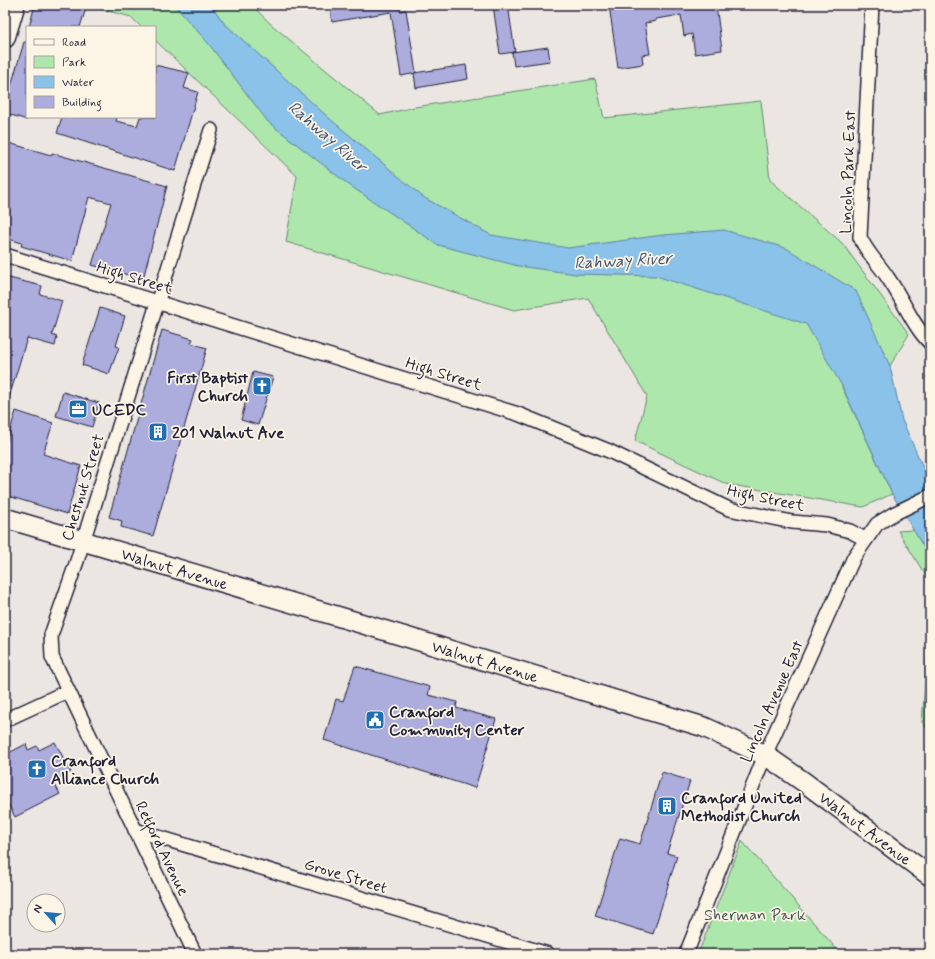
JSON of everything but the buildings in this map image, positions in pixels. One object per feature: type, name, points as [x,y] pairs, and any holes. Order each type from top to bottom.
[{"type":"street","points":[[5,38],[16,5]]},
{"type":"street","name":"Lincoln Park East","points":[[872,5],[860,237],[863,244],[888,276],[920,332],[930,343]]},
{"type":"street","name":"Chestnut Street","points":[[68,691],[52,658],[51,635],[83,541],[211,130]]},
{"type":"street","name":"High Street","points":[[5,255],[518,414],[610,451],[729,509],[792,522],[827,525],[850,531],[865,539]]},
{"type":"street","name":"Lincoln Avenue East","points":[[686,954],[765,755],[854,557],[865,539],[877,524],[893,514],[930,496]]},
{"type":"street","name":"Walnut Avenue","points":[[5,518],[704,727],[765,755],[804,782],[930,876]]},
{"type":"street","points":[[5,720],[68,691]]},
{"type":"street","name":"Retford Avenue","points":[[68,691],[195,954]]},
{"type":"street","name":"Grove Street","points":[[135,830],[548,954]]},
{"type":"green space","points":[[102,5],[251,5],[272,25],[380,115],[415,107],[595,79],[604,118],[761,101],[770,180],[842,243],[909,334],[890,366],[842,387],[892,494],[863,507],[726,484],[635,441],[647,396],[588,298],[514,310],[286,242],[297,176],[156,41],[156,26],[140,26],[131,17],[101,9]]},
{"type":"green space","points":[[914,530],[930,558],[930,733],[922,722],[928,644],[929,581],[898,531]]},
{"type":"green space","name":"Sherman Park","points":[[742,841],[841,954],[698,954]]},
{"type":"water","name":"Rahway River","points":[[174,5],[211,5],[224,23],[329,118],[423,197],[491,235],[568,248],[663,235],[724,230],[786,248],[856,291],[890,366],[902,420],[930,483],[930,558],[892,494],[842,386],[806,324],[656,276],[576,274],[518,266],[438,245],[349,185],[268,122],[208,43]]},
{"type":"place","name":"First Baptist Church","points":[[262,386]]},
{"type":"place","name":"UCEDC","points":[[78,409]]},
{"type":"place","name":"201 Walnut Ave","points":[[158,432]]},
{"type":"place","name":"Cranford Community Center","points":[[375,720]]},
{"type":"place","name":"Cranford Alliance Church","points":[[37,769]]},
{"type":"place","name":"Cranford United Methodist Church","points":[[667,806]]}]
